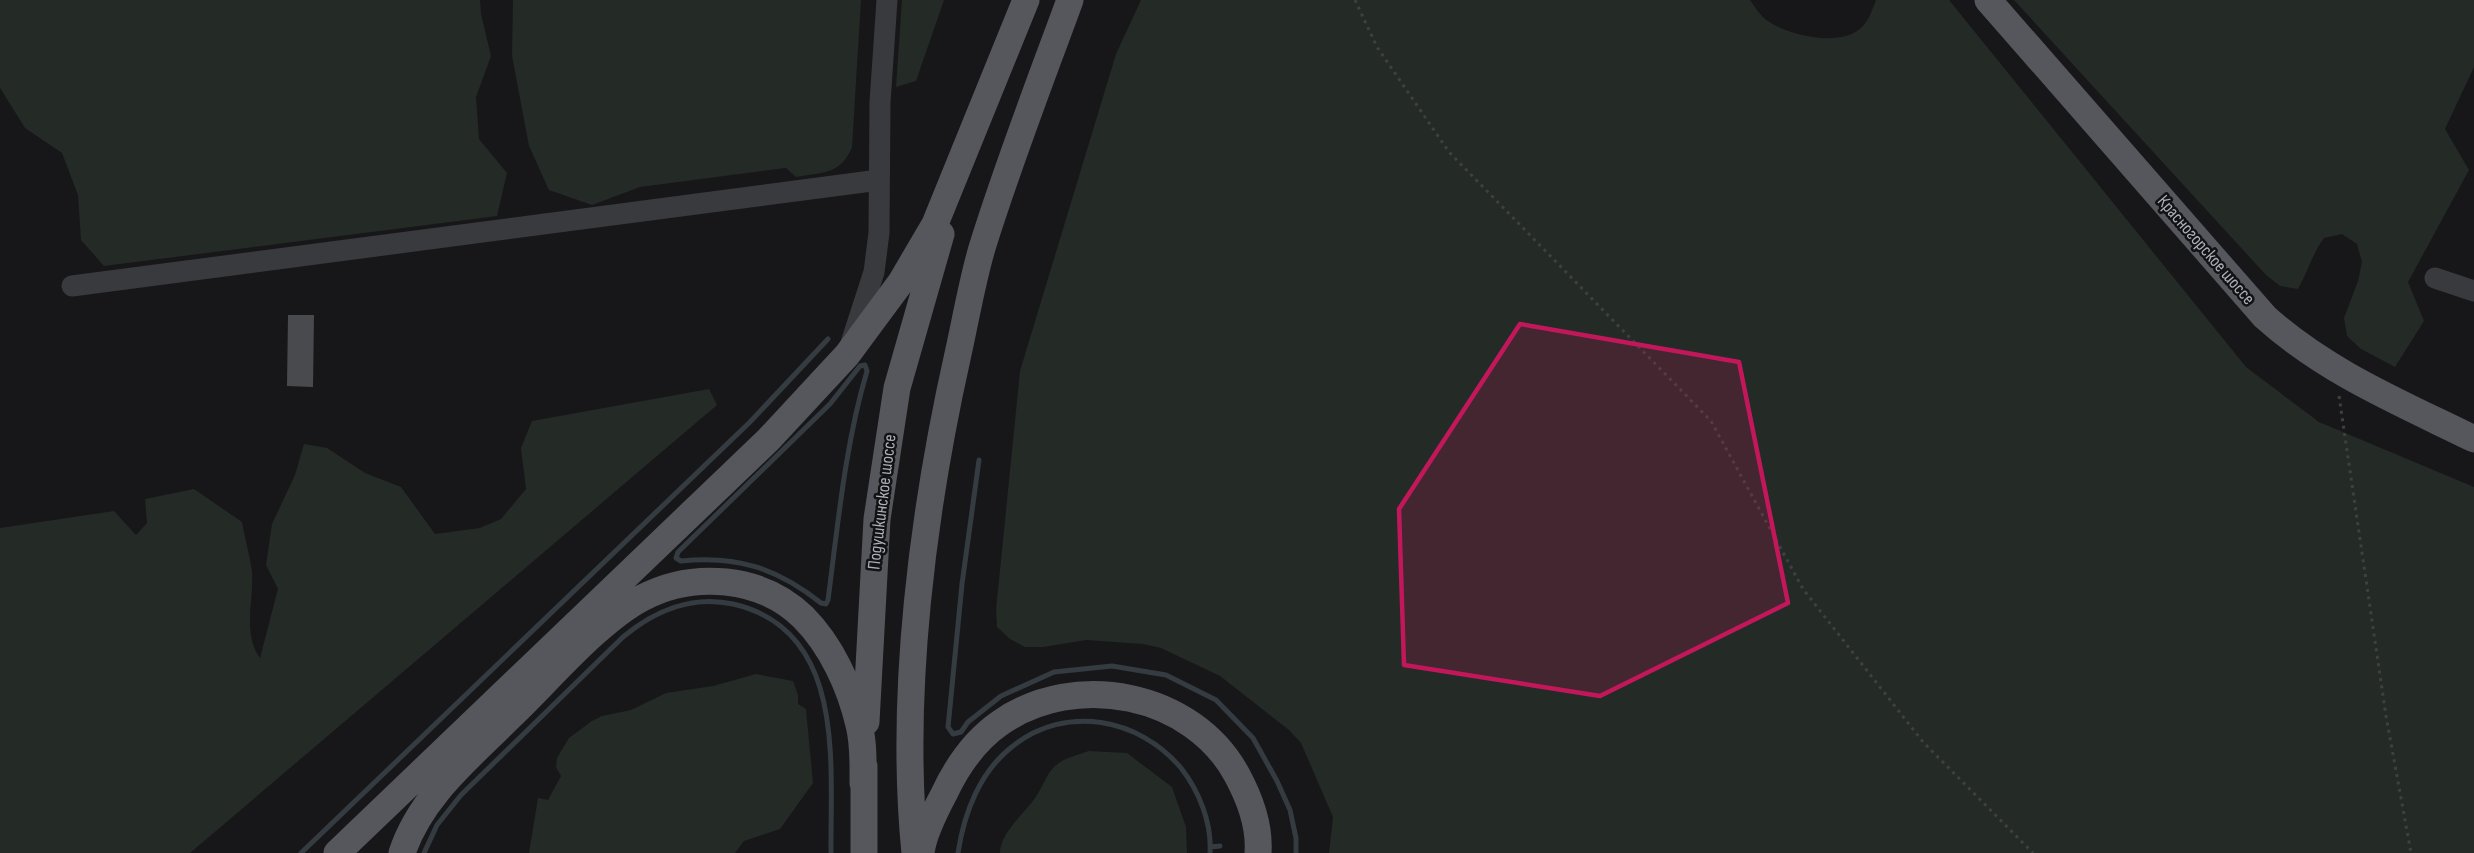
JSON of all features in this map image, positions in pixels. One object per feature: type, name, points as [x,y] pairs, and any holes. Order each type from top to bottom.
[{"type":"main road","points":[[337,853],[768,440],[847,355],[882,309],[935,224],[1026,0]]},
{"type":"main road","points":[[915,853],[910,775],[913,675],[929,512],[946,406],[982,249],[1070,0]]},
{"type":"main road","name":"Красногорское шоссе","points":[[1988,0],[2248,299],[2292,340],[2341,373],[2474,438]]},
{"type":"main road","name":"Подушкинское шоссе","points":[[864,853],[863,783],[877,519],[897,388],[962,161]]},
{"type":"main road","points":[[402,853],[419,814],[446,781],[594,636],[625,609],[644,597],[666,587],[684,583],[707,580],[751,587],[778,600],[802,616],[823,641],[851,697],[860,726],[863,783]]},
{"type":"main road","points":[[921,853],[935,813],[952,778],[973,747],[986,735],[999,724],[1029,707],[1062,697],[1099,693],[1135,699],[1168,711],[1198,729],[1224,753],[1245,789],[1257,828],[1258,853]]},
{"type":"street","points":[[847,355],[874,272],[879,233],[880,102],[887,0]]},
{"type":"street","points":[[72,286],[879,180]]},
{"type":"street","points":[[2434,278],[2474,291]]},
{"type":"path","points":[[1355,0],[1377,48],[1449,152],[1711,421],[1803,589],[1923,742],[2032,853]]},
{"type":"path","points":[[2341,373],[2339,402],[2386,716],[2411,853]]},
{"type":"highlighted area","points":[[1520,324],[1739,362],[1788,603],[1600,696],[1404,665],[1399,509]]},
{"type":"shaded area","points":[[0,0],[480,0],[491,56],[476,97],[479,139],[507,173],[497,216],[104,266],[81,240],[78,195],[62,153],[25,128],[0,88]]},
{"type":"shaded area","points":[[513,0],[861,0],[852,147],[848,156],[830,171],[822,173],[796,177],[786,168],[640,187],[592,205],[549,190],[529,146],[512,56]]},
{"type":"shaded area","points":[[902,0],[944,0],[916,81],[896,87]]},
{"type":"shaded area","points":[[1141,0],[1750,0],[1763,17],[1787,31],[1812,37],[1837,38],[1861,28],[1869,17],[1876,0],[1949,0],[2246,367],[2319,422],[2474,487],[2474,853],[1329,853],[1333,817],[1301,743],[1289,730],[1220,676],[1161,648],[1143,644],[1086,640],[1043,647],[1025,647],[1010,639],[997,627],[996,610],[1020,371],[1116,54]]},
{"type":"shaded area","points":[[2014,0],[2474,0],[2474,67],[2445,129],[2469,170],[2408,282],[2424,321],[2395,367],[2361,349],[2347,336],[2344,318],[2358,281],[2362,262],[2357,244],[2342,234],[2324,238],[2298,289],[2280,286],[2266,275]]},
{"type":"shaded area","points":[[709,389],[717,405],[190,853],[0,853],[0,528],[114,511],[136,535],[147,523],[145,499],[194,489],[242,522],[252,572],[251,638],[260,658],[278,589],[266,565],[272,524],[295,475],[304,444],[327,448],[365,473],[401,487],[435,534],[480,528],[501,519],[526,489],[521,448],[532,421]]},
{"type":"shaded area","points":[[756,674],[793,681],[798,695],[798,704],[806,709],[813,783],[780,829],[744,841],[735,853],[529,853],[538,798],[548,800],[561,776],[556,767],[557,758],[569,738],[602,716],[631,710],[666,693],[713,686]]},
{"type":"shaded area","points":[[1089,751],[1127,753],[1172,787],[1186,827],[1187,853],[1000,853],[1008,831],[1035,798],[1052,769],[1067,759]]},
{"type":"building","points":[[288,315],[314,315],[313,387],[287,386]]},
{"type":"waterway","points":[[301,853],[750,422],[828,339]]},
{"type":"waterway","points":[[865,365],[867,371],[853,427],[826,604],[788,581],[755,567],[738,562],[681,561],[676,558],[678,552],[830,404],[860,366],[865,365]]},
{"type":"waterway","points":[[979,460],[962,584],[948,727],[953,734],[961,732],[968,722],[1001,696],[1054,672],[1112,666],[1166,675],[1216,700],[1253,738],[1290,810],[1296,838],[1296,853]]},
{"type":"waterway","points":[[424,853],[437,825],[461,795],[623,637],[648,620],[674,607],[703,602],[733,604],[770,619],[796,641],[814,671],[824,705],[830,742],[831,853]]},
{"type":"waterway","points":[[958,853],[964,823],[975,794],[1001,756],[1034,733],[1056,725],[1078,721],[1101,722],[1123,728],[1164,751],[1181,768],[1199,797],[1209,830],[1210,853]]},
{"type":"waterway","points":[[1210,847],[1220,846]]}]
